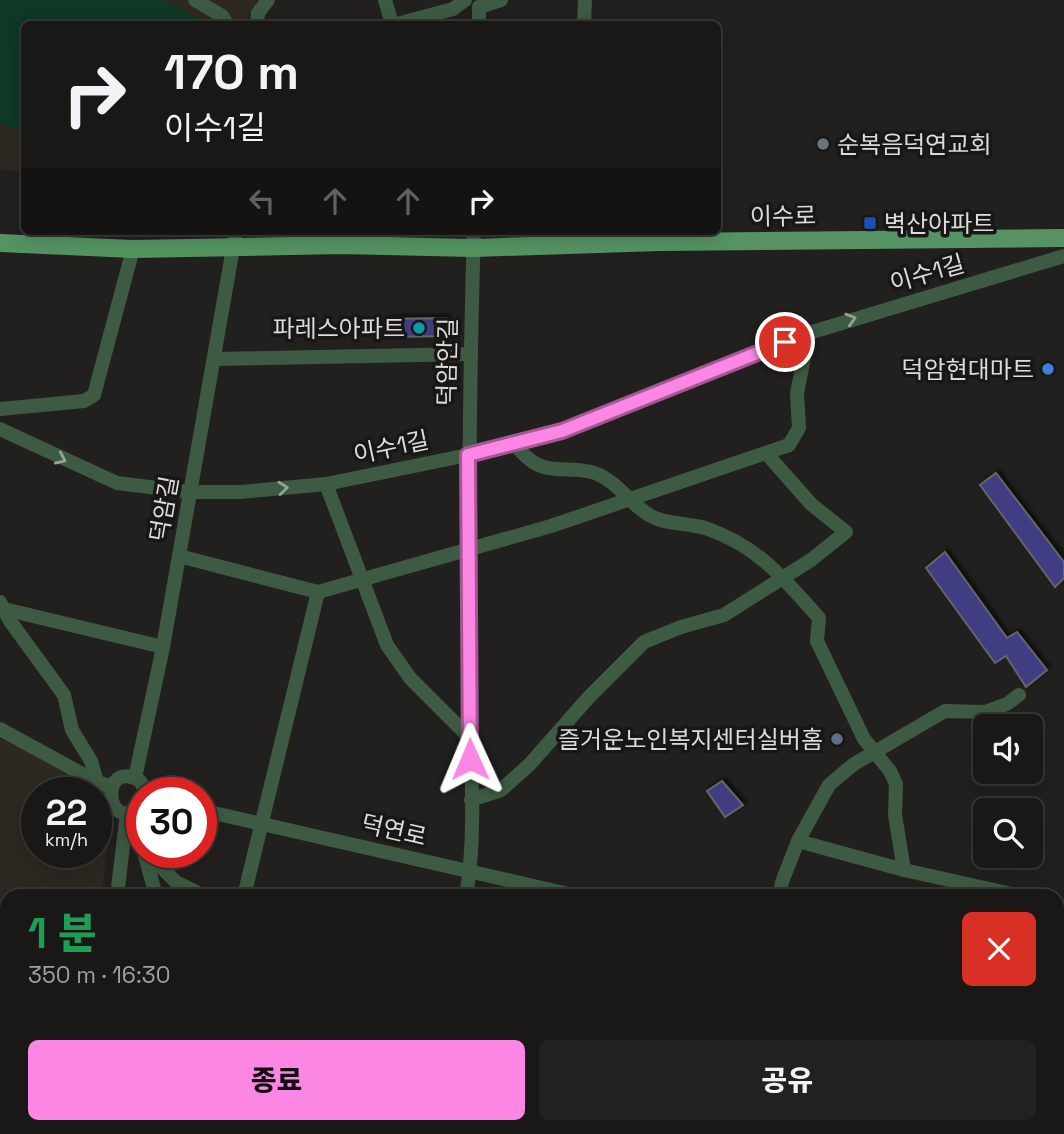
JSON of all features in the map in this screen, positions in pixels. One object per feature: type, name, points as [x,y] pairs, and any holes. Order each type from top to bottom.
[{"type":"main road","name":"이수로","points":[[0,243],[133,249],[235,239],[659,242],[1064,239]]},
{"type":"street","points":[[195,0],[220,13]]},
{"type":"street","points":[[257,21],[258,13],[268,0]]},
{"type":"street","points":[[385,0],[393,21]]},
{"type":"street","points":[[406,21],[471,2],[501,0]]},
{"type":"street","points":[[584,21],[585,0]]},
{"type":"street","points":[[471,2],[478,21]]},
{"type":"street","name":"덕암길","points":[[135,777],[163,647],[235,239]]},
{"type":"street","name":"덕암안길","points":[[467,889],[471,800],[468,455],[473,240]]},
{"type":"street","points":[[0,409],[83,401],[94,395],[133,249]]},
{"type":"street","name":"이수1길","points":[[0,429],[117,483],[190,492],[241,492],[326,484],[468,455],[562,431],[809,332],[1064,257]]},
{"type":"street","points":[[179,556],[318,592],[551,526],[629,497],[789,445],[799,428],[797,393],[809,332]]},
{"type":"street","points":[[214,359],[470,354]]},
{"type":"street","points":[[513,443],[534,463],[596,474],[612,482],[653,517],[703,527],[730,537],[760,554],[819,618],[817,641],[864,739],[890,771],[896,784],[895,815],[904,870]]},
{"type":"street","points":[[471,800],[501,790],[530,764],[589,696],[644,642],[681,627],[724,615],[811,560],[846,532],[811,504],[766,453]]},
{"type":"street","points":[[326,484],[387,645],[410,678],[470,738]]},
{"type":"street","points":[[246,889],[318,592]]},
{"type":"street","points":[[0,606],[163,647]]},
{"type":"street","points":[[0,606],[64,695],[72,730],[91,761],[96,777]]},
{"type":"street","points":[[781,889],[798,841],[817,802],[840,774],[945,711],[985,712],[1007,704],[1019,695]]},
{"type":"street","points":[[0,729],[88,777]]},
{"type":"street","points":[[112,787],[126,777]]},
{"type":"street","points":[[112,800],[114,806],[126,812]]},
{"type":"street","name":"덕연로","points":[[217,813],[548,889]]},
{"type":"street","points":[[118,889],[126,820]]},
{"type":"street","points":[[798,841],[978,889]]},
{"type":"street","points":[[149,868],[154,889]]},
{"type":"street","points":[[162,868],[176,882],[190,889]]},
{"type":"shaded area","points":[[0,0],[257,0],[248,21],[21,21],[21,173],[0,168]]},
{"type":"shaded area","points":[[0,736],[75,777],[21,777],[21,868],[105,868],[103,889],[0,889]]},
{"type":"green space","points":[[0,0],[162,0],[205,21],[21,21],[21,132],[0,123]]},
{"type":"building","name":"파레스아파트","points":[[447,318],[447,336],[390,337],[390,319]]},
{"type":"building","points":[[996,473],[1064,562],[1064,578],[1055,587],[980,485]]},
{"type":"building","points":[[945,552],[1007,638],[1017,632],[1047,670],[1026,687],[1006,656],[995,663],[926,568]]},
{"type":"building","points":[[722,781],[743,805],[725,817],[707,791]]},
{"type":"place","name":"순복음덕연교회","points":[[823,144]]},
{"type":"place","name":"벽산아파트","points":[[870,223]]},
{"type":"place","name":"파레스아파트","points":[[419,328]]},
{"type":"place","name":"덕암현대마트","points":[[1048,369]]},
{"type":"place","name":"즐거운노인복지센터실버홈","points":[[837,739]]},
{"type":"route","points":[[470,759],[468,455],[562,431],[785,342]]}]
